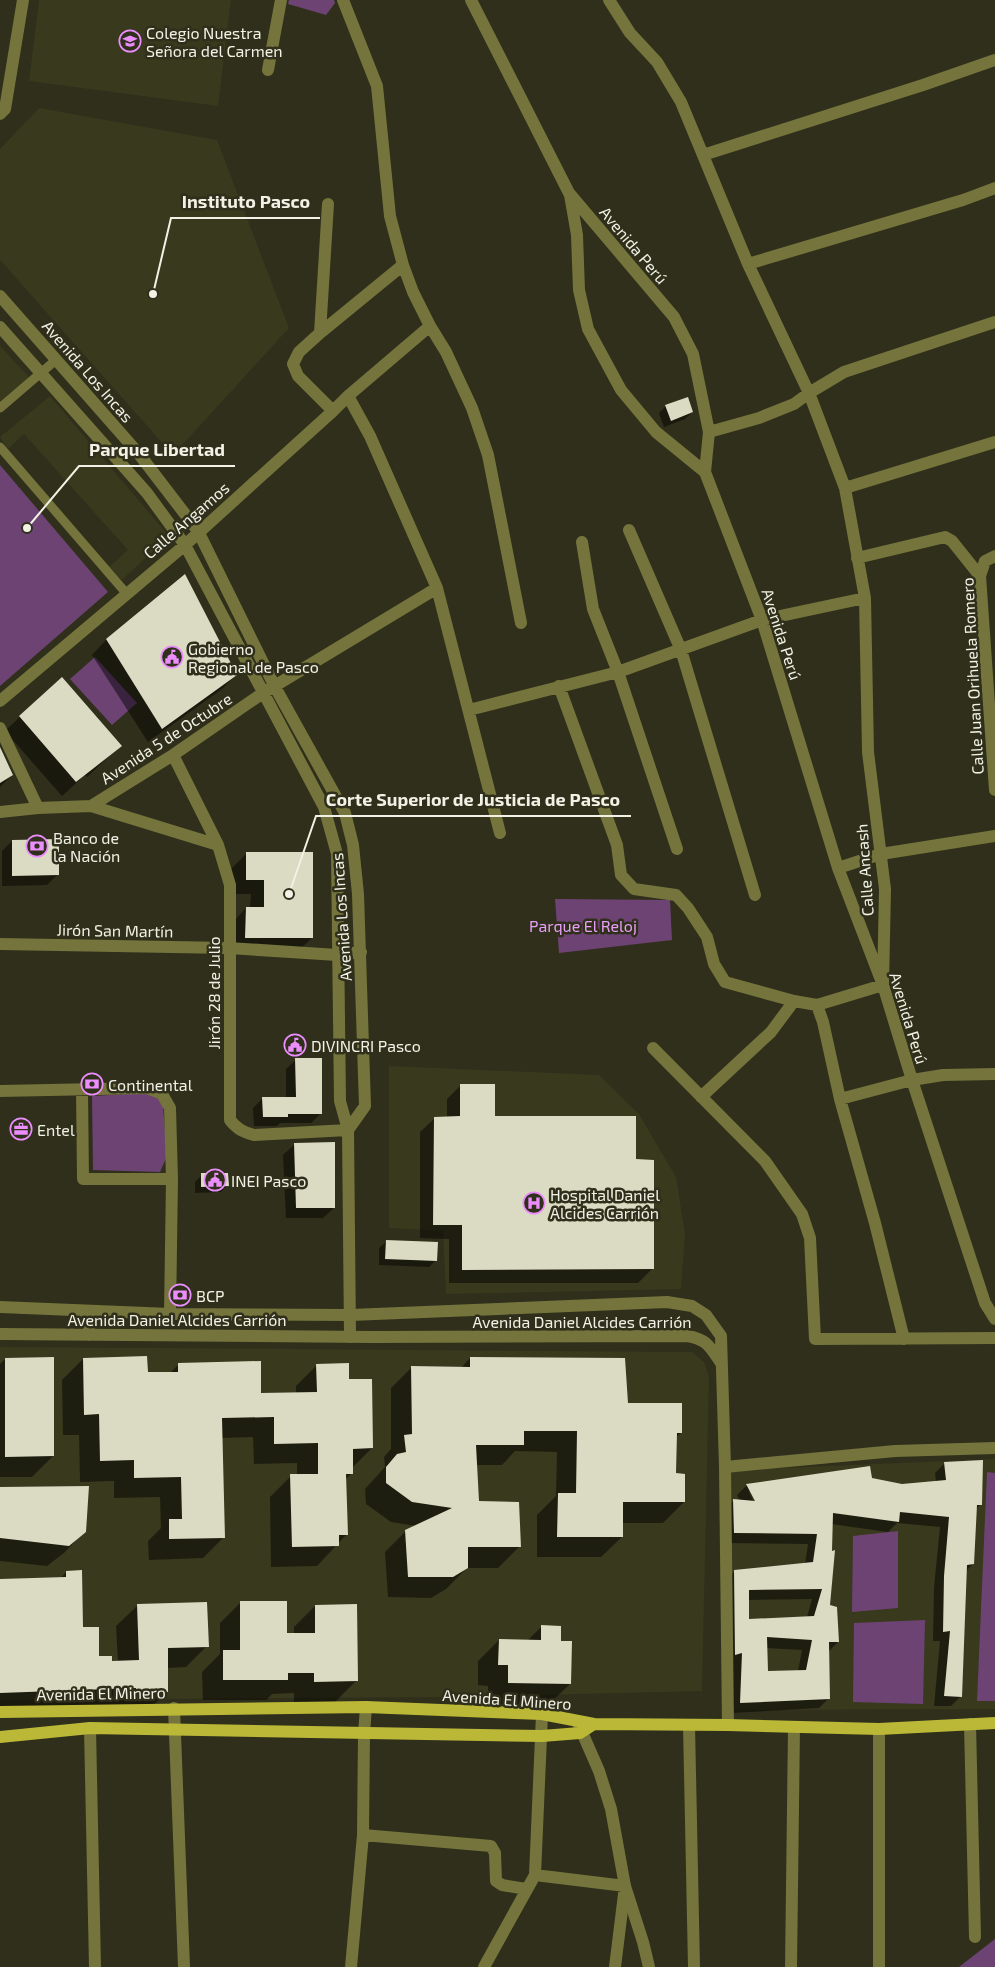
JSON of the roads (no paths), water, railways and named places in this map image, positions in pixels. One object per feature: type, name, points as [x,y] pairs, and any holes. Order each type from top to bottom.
[{"type":"main road","name":"Avenida El Minero","points":[[0,1712],[174,1708],[366,1707],[542,1714],[579,1726]]},
{"type":"main road","points":[[65,1710],[65,1731]]},
{"type":"main road","name":"Avenida El Minero","points":[[0,1737],[90,1728],[542,1736],[594,1724],[879,1729],[995,1723]]},
{"type":"street","points":[[0,114],[5,109],[23,0]]},
{"type":"street","points":[[268,70],[281,0]]},
{"type":"street","points":[[343,0],[377,86],[390,216],[403,265],[413,292],[446,352],[472,408],[488,455],[521,623]]},
{"type":"street","name":"Avenida Perú","points":[[471,0],[569,193],[674,317],[693,354],[709,432],[705,472],[762,620],[838,868],[883,985],[985,1303],[995,1319]]},
{"type":"street","name":"Calle Ancash","points":[[609,0],[630,34],[657,62],[681,102],[748,264],[809,393],[845,488],[865,598],[868,752],[885,889],[883,985]]},
{"type":"street","points":[[703,155],[995,60]]},
{"type":"street","points":[[748,264],[964,200],[995,188]]},
{"type":"street","points":[[569,193],[577,235],[579,290],[588,329],[621,390],[656,432],[705,472]]},
{"type":"street","points":[[320,333],[328,204]]},
{"type":"street","points":[[333,411],[298,376],[293,364],[300,352],[320,333],[403,265]]},
{"type":"street","name":"Avenida Los Incas","points":[[0,296],[139,454],[198,531],[275,687],[345,813],[353,845],[358,894],[365,1106],[348,1130]]},
{"type":"street","points":[[709,432],[759,418],[794,404],[844,372],[995,322]]},
{"type":"street","name":"Calle Angamos","points":[[0,701],[184,545],[348,396],[430,326]]},
{"type":"street","name":"Avenida Los Incas","points":[[0,327],[147,493],[184,545],[324,808],[337,854],[340,1101],[348,1130],[350,1337]]},
{"type":"street","points":[[348,396],[370,436],[437,588],[500,833]]},
{"type":"street","points":[[845,488],[995,442]]},
{"type":"street","points":[[629,530],[681,650],[755,895]]},
{"type":"street","points":[[857,558],[945,537],[952,541],[980,576]]},
{"type":"street","points":[[582,542],[593,609],[618,672],[677,850]]},
{"type":"street","name":"Calle Juan Orihuela Romero","points":[[990,559],[980,576],[995,790]]},
{"type":"street","name":"Avenida 5 de Octubre","points":[[91,806],[174,755],[263,693],[437,588]]},
{"type":"street","points":[[468,710],[618,672],[762,620],[865,598]]},
{"type":"street","points":[[559,686],[618,845],[621,875],[634,889],[676,895],[688,908],[707,937],[714,964],[725,982],[794,1001],[817,1005],[883,985]]},
{"type":"street","points":[[0,728],[38,808]]},
{"type":"street","name":"Jirón 28 de Julio","points":[[174,755],[218,845],[230,885],[230,1120],[236,1128],[244,1133],[254,1135],[348,1130]]},
{"type":"street","points":[[308,780],[322,772]]},
{"type":"street","points":[[0,812],[91,806],[218,845]]},
{"type":"street","points":[[838,868],[881,854],[995,836]]},
{"type":"street","name":"Jirón San Martín","points":[[0,944],[229,948],[337,955],[361,952]]},
{"type":"street","points":[[701,1097],[771,1032],[794,1001]]},
{"type":"street","points":[[817,1005],[823,1022],[840,1099],[875,1222],[904,1339]]},
{"type":"street","points":[[653,1048],[765,1161],[802,1214],[810,1238],[815,1338],[995,1338]]},
{"type":"street","points":[[840,1099],[912,1080],[943,1075],[995,1074]]},
{"type":"street","points":[[0,1091],[147,1088],[162,1094],[170,1108],[172,1179],[170,1314]]},
{"type":"street","points":[[82,1089],[83,1180],[172,1179]]},
{"type":"street","name":"Avenida Daniel Alcides Carrión","points":[[0,1308],[170,1314],[351,1315],[667,1302],[692,1306],[706,1316],[721,1336],[721,1363]]},
{"type":"street","points":[[89,1335],[90,1311]]},
{"type":"street","points":[[268,1336],[269,1315]]},
{"type":"street","name":"Avenida Daniel Alcides Carrión","points":[[0,1334],[350,1337],[687,1336],[699,1338],[709,1345],[721,1363]]},
{"type":"street","points":[[721,1363],[725,1467],[728,1725]]},
{"type":"street","points":[[725,1467],[896,1451],[995,1448]]},
{"type":"street","points":[[351,1967],[364,1835],[364,1734],[366,1707]]},
{"type":"street","points":[[174,1708],[184,1967]]},
{"type":"street","points":[[484,1967],[535,1875],[542,1714]]},
{"type":"street","points":[[970,1724],[975,1937]]},
{"type":"street","points":[[689,1725],[694,1967]]},
{"type":"street","points":[[579,1726],[599,1771],[611,1809],[625,1886],[649,1967]]},
{"type":"street","points":[[791,1967],[794,1727]]},
{"type":"street","points":[[90,1728],[95,1967]]},
{"type":"street","points":[[879,1729],[879,1967]]},
{"type":"street","points":[[364,1835],[492,1846],[495,1853],[496,1881],[502,1885],[526,1890]]},
{"type":"street","points":[[535,1875],[625,1886]]},
{"type":"street","points":[[615,1967],[625,1886]]},
{"type":"lane","points":[[0,408],[57,359]]},
{"type":"lane","points":[[0,447],[126,593]]},
{"type":"place","name":"Colegio Nuestra Señora del Carmen","points":[[130,41]]},
{"type":"place","name":"Instituto Pasco","points":[[153,294]]},
{"type":"place","name":"Parque Libertad","points":[[27,528]]},
{"type":"place","name":"Gobierno Regional de Pasco","points":[[172,657]]},
{"type":"place","name":"Banco de la Nación","points":[[37,846]]},
{"type":"place","name":"Corte Superior de Justicia de Pasco","points":[[289,894]]},
{"type":"place","name":"DIVINCRI Pasco","points":[[295,1045]]},
{"type":"place","name":"Continental","points":[[92,1084]]},
{"type":"place","name":"Entel","points":[[21,1129]]},
{"type":"place","name":"INEI Pasco","points":[[215,1180]]},
{"type":"place","name":"Hospital Daniel Alcides Carrión","points":[[534,1203]]},
{"type":"place","name":"BCP","points":[[180,1295]]},
{"type":"park label","name":"Parque El Reloj","points":[[583,925]]}]
